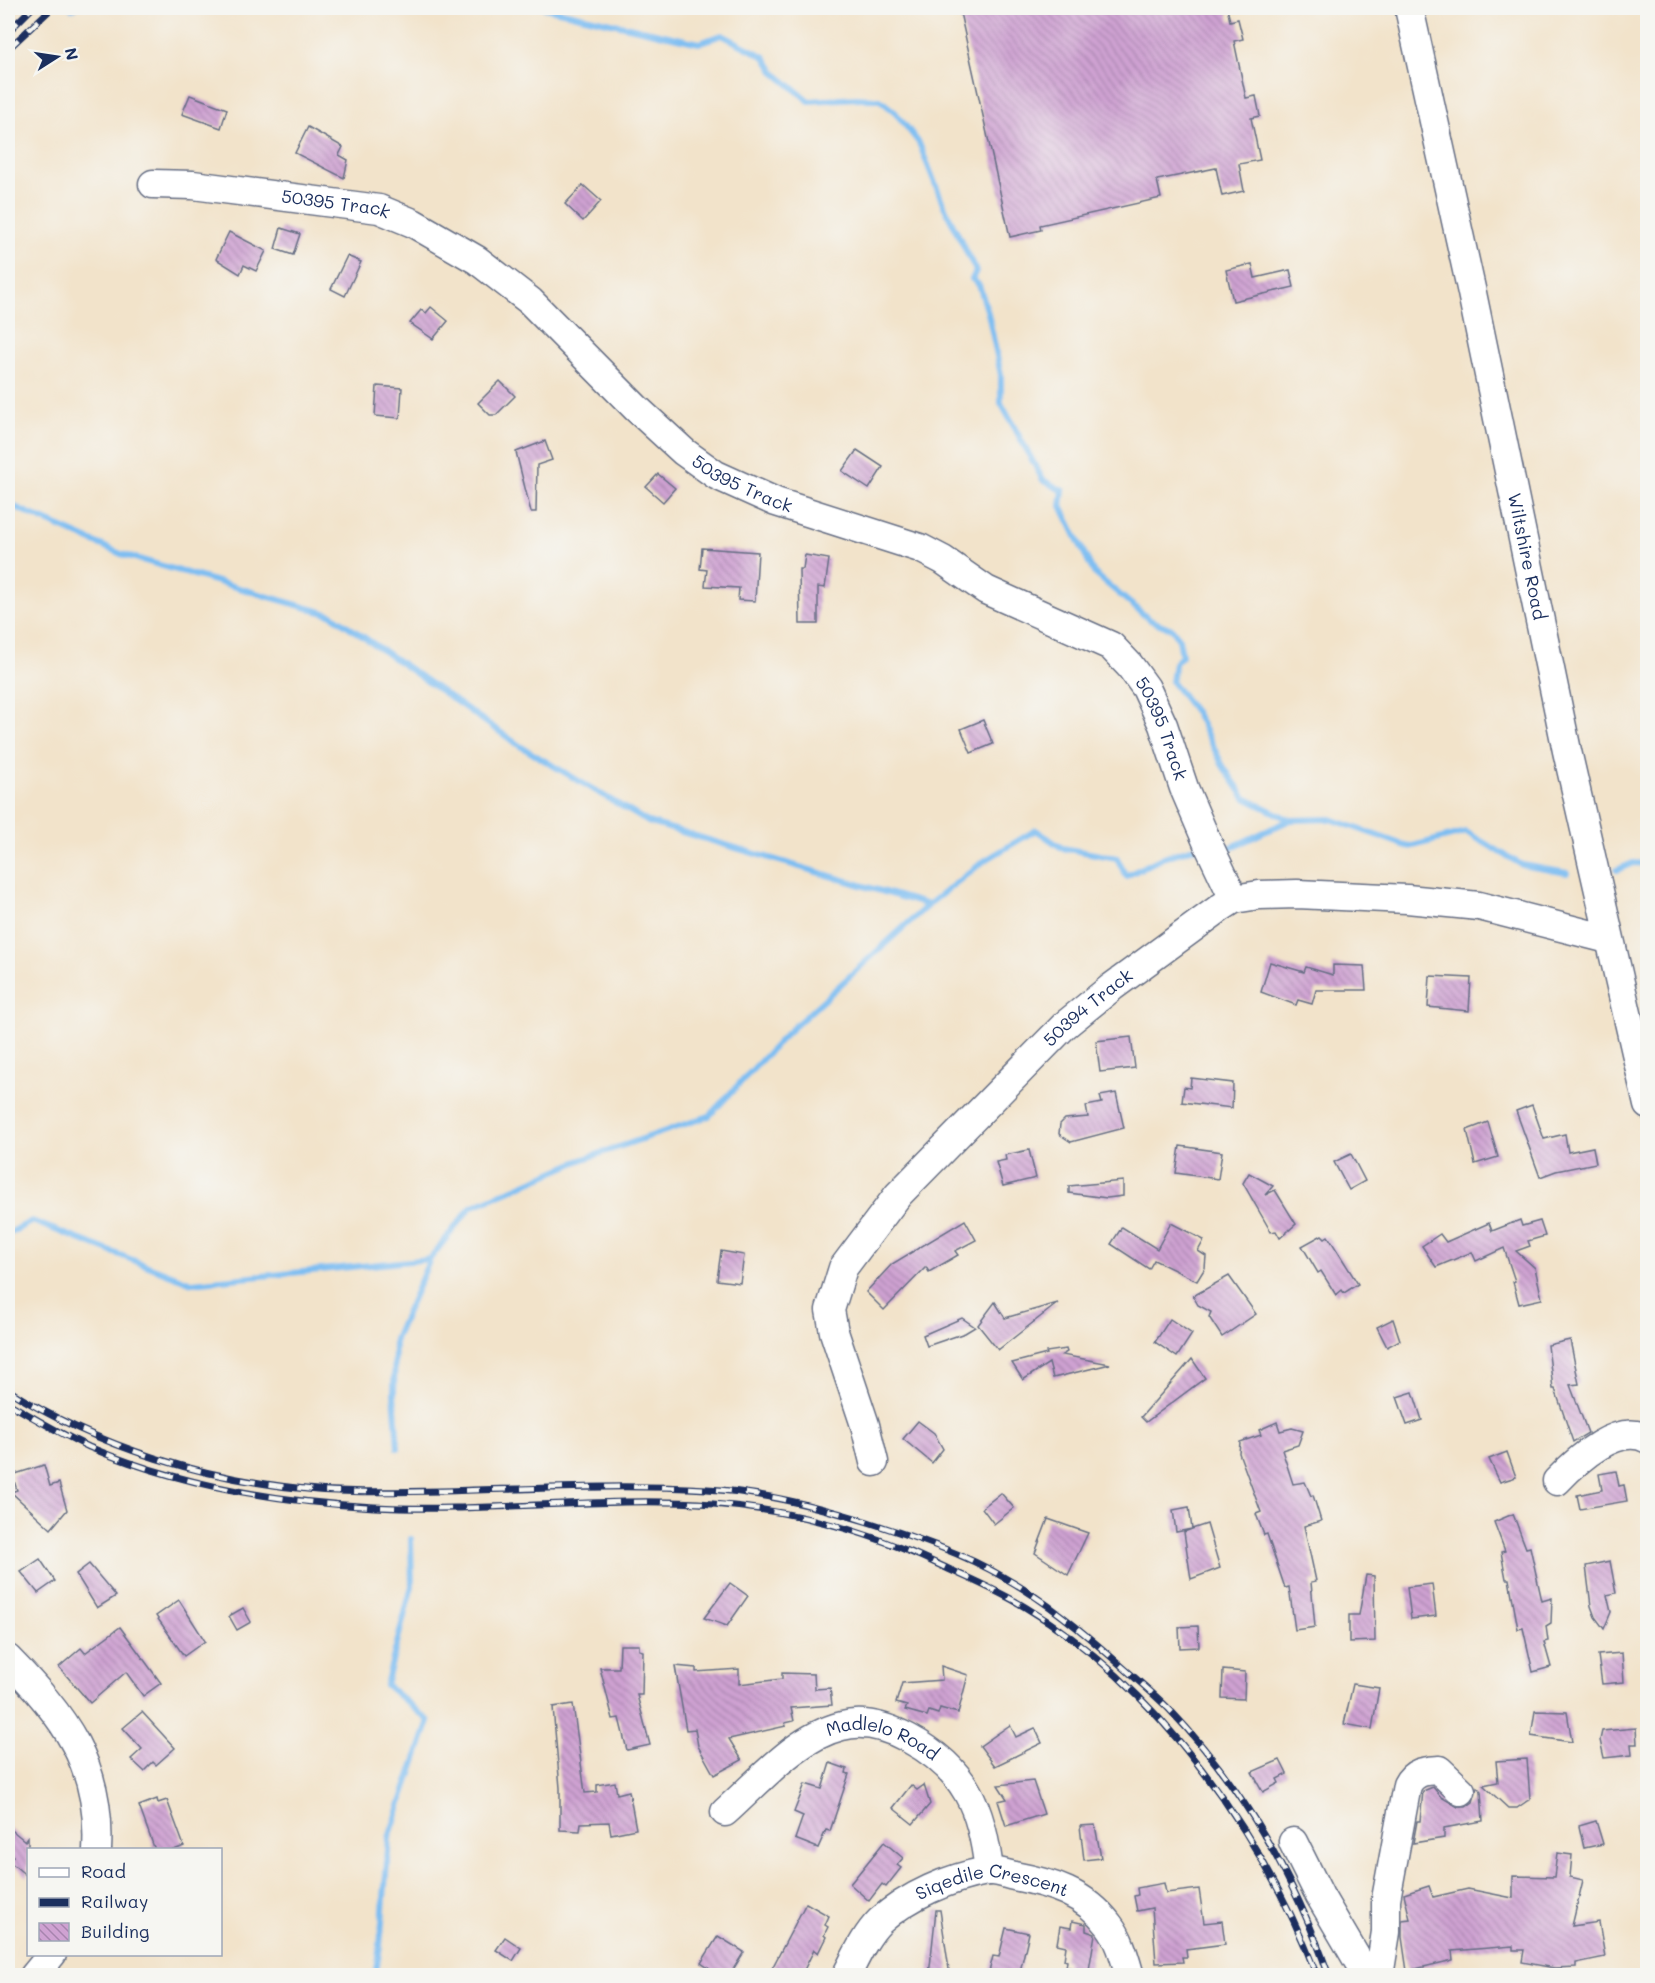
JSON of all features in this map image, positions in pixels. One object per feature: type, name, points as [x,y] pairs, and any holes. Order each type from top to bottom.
[{"type":"street","name":"Wiltshire Road","points":[[1409,8],[1608,939],[1647,1105]]},
{"type":"street","name":"50395 Track","points":[[153,184],[193,185],[379,209],[413,224],[477,260],[530,301],[636,408],[684,452],[716,476],[776,502],[920,548],[986,590],[1111,646],[1146,688],[1163,725],[1208,844],[1234,899]]},
{"type":"street","points":[[1234,899],[1297,894],[1396,898],[1479,906],[1608,939]]},
{"type":"street","name":"50394 Track","points":[[874,1462],[866,1425],[834,1332],[830,1310],[843,1268],[898,1195],[1065,1025],[1112,987],[1234,899]]},
{"type":"street","points":[[1557,1481],[1584,1457],[1627,1433],[1638,1433],[1647,1439]]},
{"type":"street","points":[[8,1659],[44,1697],[72,1734],[89,1777],[98,1830],[97,1848]]},
{"type":"street","name":"Madlelo Road","points":[[725,1812],[801,1745],[842,1726],[876,1726],[901,1735],[929,1750],[958,1776],[970,1795],[983,1826],[989,1871]]},
{"type":"street","points":[[1379,1976],[1386,1932],[1386,1899],[1407,1785],[1412,1776],[1439,1770],[1461,1791]]},
{"type":"street","points":[[1293,1842],[1320,1896],[1367,1976]]},
{"type":"street","name":"Siqedile Crescent","points":[[846,1976],[860,1948],[879,1923],[902,1904],[931,1888],[989,1871],[1049,1883],[1067,1890],[1091,1906],[1110,1926],[1130,1976]]},
{"type":"street","points":[[34,1976],[50,1956]]},
{"type":"building","points":[[959,8],[1227,8],[1230,21],[1238,19],[1243,39],[1234,41],[1246,98],[1256,96],[1260,116],[1251,118],[1260,160],[1239,164],[1244,191],[1222,196],[1216,168],[1157,180],[1161,198],[1040,225],[1041,230],[1010,237]]},
{"type":"building","points":[[190,95],[227,109],[221,128],[182,114]]},
{"type":"building","points":[[308,127],[343,147],[339,155],[348,160],[344,178],[295,153]]},
{"type":"building","points":[[583,185],[601,201],[583,221],[565,204]]},
{"type":"building","points":[[281,228],[300,234],[293,255],[275,249]]},
{"type":"building","points":[[229,232],[266,251],[256,271],[244,265],[240,274],[216,259]]},
{"type":"building","points":[[347,256],[361,262],[345,296],[331,289]]},
{"type":"building","points":[[1252,264],[1255,278],[1290,270],[1294,287],[1233,301],[1226,270]]},
{"type":"building","points":[[431,307],[448,321],[433,339],[410,323],[421,310],[426,313]]},
{"type":"building","points":[[500,381],[515,396],[496,415],[490,415],[478,403]]},
{"type":"building","points":[[377,386],[402,388],[400,418],[375,416]]},
{"type":"building","points":[[545,441],[552,460],[537,465],[536,512],[531,512],[516,452]]},
{"type":"building","points":[[857,450],[883,467],[869,489],[842,471]]},
{"type":"building","points":[[658,474],[675,488],[663,502],[646,487]]},
{"type":"building","points":[[702,548],[758,552],[755,601],[738,600],[739,588],[705,586],[707,570],[700,569]]},
{"type":"building","points":[[805,555],[829,559],[825,588],[818,587],[818,624],[800,624],[799,569],[803,569]]},
{"type":"building","points":[[983,720],[993,744],[971,753],[961,729]]},
{"type":"building","points":[[1270,962],[1304,972],[1306,967],[1333,975],[1333,965],[1364,966],[1366,990],[1316,990],[1312,1004],[1298,1000],[1296,1005],[1261,992]]},
{"type":"building","points":[[1430,976],[1471,978],[1469,1011],[1428,1007]]},
{"type":"building","points":[[1131,1037],[1135,1068],[1100,1072],[1096,1041]]},
{"type":"building","points":[[1191,1078],[1233,1083],[1232,1108],[1182,1102],[1184,1087],[1190,1088]]},
{"type":"building","points":[[1116,1093],[1124,1128],[1071,1142],[1059,1134],[1060,1124],[1065,1119],[1088,1117],[1086,1106],[1102,1103],[1100,1096]]},
{"type":"building","points":[[1532,1105],[1544,1139],[1565,1134],[1568,1152],[1593,1147],[1596,1163],[1556,1171],[1540,1177],[1516,1111]]},
{"type":"building","points":[[1488,1122],[1498,1157],[1475,1164],[1467,1130]]},
{"type":"building","points":[[1180,1146],[1222,1152],[1218,1179],[1176,1173]]},
{"type":"building","points":[[1029,1150],[1036,1178],[1003,1186],[996,1162],[1006,1160],[1005,1155]]},
{"type":"building","points":[[1351,1154],[1365,1181],[1349,1190],[1334,1162]]},
{"type":"building","points":[[1249,1173],[1273,1186],[1265,1195],[1275,1190],[1296,1224],[1280,1238],[1276,1231],[1271,1232],[1243,1183]]},
{"type":"building","points":[[1123,1181],[1123,1196],[1107,1198],[1069,1193],[1069,1186]]},
{"type":"building","points":[[965,1220],[976,1240],[955,1251],[958,1255],[929,1272],[926,1267],[884,1310],[866,1292],[892,1264]]},
{"type":"building","points":[[1520,1220],[1522,1226],[1540,1221],[1545,1236],[1528,1241],[1530,1246],[1516,1251],[1535,1268],[1542,1299],[1519,1304],[1513,1282],[1515,1281],[1504,1248],[1476,1261],[1472,1252],[1436,1267],[1422,1246],[1440,1234],[1446,1242],[1489,1223],[1492,1231]]},
{"type":"building","points":[[1171,1223],[1204,1240],[1198,1251],[1206,1256],[1205,1268],[1197,1281],[1154,1260],[1149,1269],[1111,1244],[1122,1227],[1157,1249]]},
{"type":"building","points":[[1322,1235],[1325,1238],[1328,1236],[1358,1284],[1344,1293],[1342,1290],[1336,1295],[1321,1271],[1318,1273],[1302,1246]]},
{"type":"building","points":[[721,1251],[744,1255],[740,1283],[717,1280]]},
{"type":"building","points":[[1229,1276],[1256,1314],[1222,1337],[1209,1317],[1211,1312],[1198,1305],[1193,1296]]},
{"type":"building","points":[[995,1302],[1005,1318],[1058,1303],[998,1350],[978,1325]]},
{"type":"building","points":[[962,1318],[975,1327],[965,1333],[927,1346],[923,1335]]},
{"type":"building","points":[[1170,1319],[1192,1334],[1177,1357],[1155,1342]]},
{"type":"building","points":[[1393,1319],[1400,1340],[1387,1347],[1377,1327]]},
{"type":"building","points":[[1570,1340],[1579,1384],[1570,1385],[1588,1433],[1573,1442],[1555,1389],[1553,1389],[1548,1345]]},
{"type":"building","points":[[1066,1349],[1067,1352],[1062,1355],[1110,1364],[1053,1378],[1049,1363],[1023,1380],[1012,1363],[1047,1354],[1046,1352]]},
{"type":"building","points":[[1192,1359],[1205,1378],[1146,1422],[1141,1417]]},
{"type":"building","points":[[1413,1392],[1422,1420],[1407,1425],[1397,1397]]},
{"type":"building","points":[[918,1421],[934,1433],[943,1449],[932,1463],[903,1439]]},
{"type":"building","points":[[1277,1422],[1280,1431],[1292,1428],[1303,1431],[1298,1445],[1282,1450],[1293,1484],[1305,1482],[1311,1496],[1313,1495],[1321,1521],[1304,1526],[1316,1581],[1311,1582],[1315,1627],[1295,1630],[1289,1587],[1285,1588],[1267,1534],[1264,1535],[1256,1514],[1261,1512],[1239,1453],[1240,1442],[1261,1435],[1259,1430]]},
{"type":"building","points":[[1507,1452],[1516,1477],[1500,1482],[1489,1459]]},
{"type":"building","points":[[44,1465],[50,1486],[59,1483],[67,1510],[51,1529],[11,1492],[17,1490],[12,1475]]},
{"type":"building","points":[[1616,1471],[1619,1486],[1624,1485],[1627,1501],[1580,1509],[1577,1495],[1602,1490],[1599,1474]]},
{"type":"building","points":[[1001,1493],[1014,1508],[994,1524],[982,1508]]},
{"type":"building","points":[[1189,1507],[1192,1529],[1176,1532],[1173,1510]]},
{"type":"building","points":[[1513,1514],[1526,1548],[1530,1547],[1542,1601],[1552,1598],[1551,1623],[1546,1626],[1548,1641],[1544,1642],[1551,1667],[1533,1672],[1523,1628],[1518,1629],[1509,1579],[1506,1579],[1501,1552],[1505,1551],[1494,1522]]},
{"type":"building","points":[[1048,1519],[1088,1533],[1068,1575],[1035,1553]]},
{"type":"building","points":[[1207,1524],[1220,1568],[1191,1579],[1184,1532]]},
{"type":"building","points":[[40,1559],[55,1581],[38,1593],[21,1572]]},
{"type":"building","points":[[1610,1561],[1616,1593],[1607,1595],[1611,1612],[1604,1629],[1595,1617],[1591,1606],[1586,1566]]},
{"type":"building","points":[[89,1564],[116,1596],[97,1608],[76,1574]]},
{"type":"building","points":[[1366,1575],[1374,1576],[1375,1641],[1349,1642],[1349,1615],[1359,1615]]},
{"type":"building","points":[[730,1583],[748,1596],[727,1626],[704,1618]]},
{"type":"building","points":[[1432,1584],[1436,1616],[1411,1619],[1407,1587]]},
{"type":"building","points":[[179,1600],[205,1641],[184,1656],[156,1616]]},
{"type":"building","points":[[243,1608],[251,1622],[237,1630],[229,1616]]},
{"type":"building","points":[[1198,1626],[1199,1647],[1180,1648],[1179,1627]]},
{"type":"building","points":[[120,1627],[161,1683],[143,1696],[126,1672],[90,1703],[59,1667],[81,1648],[85,1653]]},
{"type":"building","points":[[620,1645],[639,1645],[639,1650],[643,1651],[642,1695],[637,1695],[650,1745],[627,1750],[619,1718],[613,1719],[600,1668],[619,1668]]},
{"type":"building","points":[[1622,1653],[1624,1682],[1602,1684],[1598,1655]]},
{"type":"building","points":[[675,1666],[696,1668],[696,1672],[739,1669],[739,1684],[782,1679],[782,1673],[814,1674],[815,1689],[830,1688],[832,1705],[791,1708],[794,1721],[785,1723],[786,1726],[729,1739],[742,1760],[714,1775],[698,1746],[695,1729],[686,1730]]},
{"type":"building","points":[[941,1666],[968,1675],[958,1713],[940,1708],[938,1714],[929,1711],[927,1716],[905,1710],[907,1706],[896,1703],[902,1683],[942,1680]]},
{"type":"building","points":[[1223,1670],[1245,1672],[1244,1699],[1222,1698]]},
{"type":"building","points":[[1353,1684],[1379,1688],[1372,1729],[1344,1724]]},
{"type":"building","points":[[573,1704],[585,1793],[597,1792],[597,1785],[615,1782],[617,1794],[629,1791],[636,1829],[611,1834],[609,1822],[581,1823],[580,1831],[560,1830],[560,1788],[553,1707]]},
{"type":"building","points":[[1535,1711],[1567,1712],[1572,1742],[1531,1736]]},
{"type":"building","points":[[142,1712],[175,1748],[156,1765],[153,1762],[144,1771],[131,1759],[142,1749],[123,1728]]},
{"type":"building","points":[[1010,1725],[1016,1737],[1035,1728],[1042,1743],[995,1766],[980,1746]]},
{"type":"building","points":[[1636,1728],[1637,1744],[1631,1744],[1632,1755],[1604,1758],[1600,1740],[1602,1731]]},
{"type":"building","points":[[1527,1759],[1530,1799],[1517,1808],[1508,1808],[1483,1785],[1498,1782],[1496,1761]]},
{"type":"building","points":[[1280,1760],[1287,1774],[1277,1779],[1279,1783],[1263,1792],[1252,1772]]},
{"type":"building","points":[[830,1763],[847,1769],[846,1773],[849,1774],[830,1831],[826,1830],[818,1848],[795,1839],[803,1816],[794,1812],[805,1784],[822,1789]]},
{"type":"building","points":[[1033,1781],[1044,1814],[1006,1826],[998,1801],[1007,1799],[998,1785]]},
{"type":"building","points":[[911,1785],[917,1790],[924,1785],[930,1804],[913,1824],[893,1808]]},
{"type":"building","points":[[1433,1787],[1441,1797],[1458,1807],[1466,1807],[1473,1802],[1477,1787],[1481,1791],[1483,1821],[1444,1828],[1444,1838],[1413,1843],[1417,1821],[1420,1821],[1423,1791]]},
{"type":"building","points":[[157,1799],[158,1803],[167,1800],[184,1846],[154,1848],[139,1806]]},
{"type":"building","points":[[1596,1821],[1603,1844],[1584,1848],[1579,1826]]},
{"type":"building","points":[[1095,1825],[1101,1858],[1084,1860],[1080,1826]]},
{"type":"building","points":[[8,1827],[25,1841],[28,1837],[27,1876],[9,1861],[13,1856],[8,1852]]},
{"type":"building","points":[[884,1842],[903,1858],[897,1865],[901,1868],[886,1887],[882,1884],[869,1901],[850,1884]]},
{"type":"building","points":[[1557,1853],[1572,1855],[1570,1877],[1583,1880],[1572,1926],[1599,1922],[1605,1957],[1576,1963],[1576,1967],[1554,1968],[1522,1962],[1524,1950],[1513,1950],[1513,1946],[1452,1951],[1453,1960],[1407,1971],[1402,1920],[1410,1919],[1404,1894],[1429,1886],[1433,1897],[1468,1889],[1513,1898],[1513,1876],[1554,1877]]},
{"type":"building","points":[[1164,1883],[1166,1893],[1199,1889],[1204,1923],[1222,1921],[1225,1944],[1186,1949],[1187,1957],[1182,1957],[1183,1962],[1156,1963],[1152,1908],[1137,1911],[1134,1896],[1138,1895],[1137,1888]]},
{"type":"building","points":[[806,1903],[829,1916],[825,1925],[828,1927],[824,1935],[826,1937],[818,1953],[814,1950],[801,1976],[768,1976]]},
{"type":"building","points":[[936,1910],[940,1910],[950,1976],[929,1976]]},
{"type":"building","points":[[1072,1921],[1086,1924],[1086,1931],[1095,1934],[1089,1970],[1066,1967],[1067,1961],[1064,1960],[1066,1946],[1057,1944],[1060,1926],[1071,1928]]},
{"type":"building","points":[[1006,1928],[1029,1933],[1019,1976],[988,1976],[993,1956],[999,1957]]},
{"type":"building","points":[[718,1936],[744,1952],[729,1976],[720,1976],[701,1963]]},
{"type":"building","points":[[505,1937],[521,1948],[513,1961],[496,1950]]},
{"type":"waterway","points":[[545,8],[699,43],[722,35],[765,57],[775,73],[809,101],[857,98],[880,100],[895,112],[919,143],[944,206],[976,271],[972,279],[979,285],[988,313],[1001,375],[1001,403],[1043,480],[1063,491],[1061,506],[1094,573],[1150,620],[1172,629],[1179,639],[1182,656],[1175,663],[1172,682],[1196,713],[1223,766],[1245,798],[1290,820]]},
{"type":"waterway","points":[[8,504],[121,554],[332,615],[520,746],[648,822],[928,905]]},
{"type":"waterway","points":[[1220,846],[1230,848],[1290,820],[1331,819],[1409,847],[1466,832],[1522,865],[1567,873]]},
{"type":"waterway","points":[[8,1234],[32,1221],[192,1283],[430,1259],[471,1207],[581,1160],[709,1116],[785,1035],[928,905],[984,861],[1036,830],[1062,848],[1117,858],[1126,876],[1164,857],[1201,846]]},
{"type":"waterway","points":[[1617,870],[1633,863],[1648,864]]},
{"type":"waterway","points":[[398,1448],[394,1393],[395,1339],[430,1259]]},
{"type":"waterway","points":[[375,1976],[380,1946],[389,1838],[429,1721],[386,1685],[412,1586],[411,1539]]},
{"type":"railway","points":[[8,32],[32,8]]},
{"type":"railway","points":[[8,49],[52,8]]},
{"type":"railway","points":[[8,1390],[43,1411],[117,1445],[196,1470],[236,1479],[348,1492],[608,1487],[727,1491],[789,1501],[829,1511],[868,1522],[955,1553],[1020,1587],[1063,1617],[1157,1697],[1195,1738],[1220,1769],[1263,1834],[1300,1903],[1329,1976]]},
{"type":"railway","points":[[8,1403],[89,1447],[123,1460],[193,1481],[265,1496],[338,1505],[416,1508],[628,1502],[713,1504],[773,1511],[831,1524],[887,1542],[915,1554],[1005,1596],[1073,1639],[1119,1678],[1161,1721],[1236,1817],[1267,1869],[1317,1976]]}]
